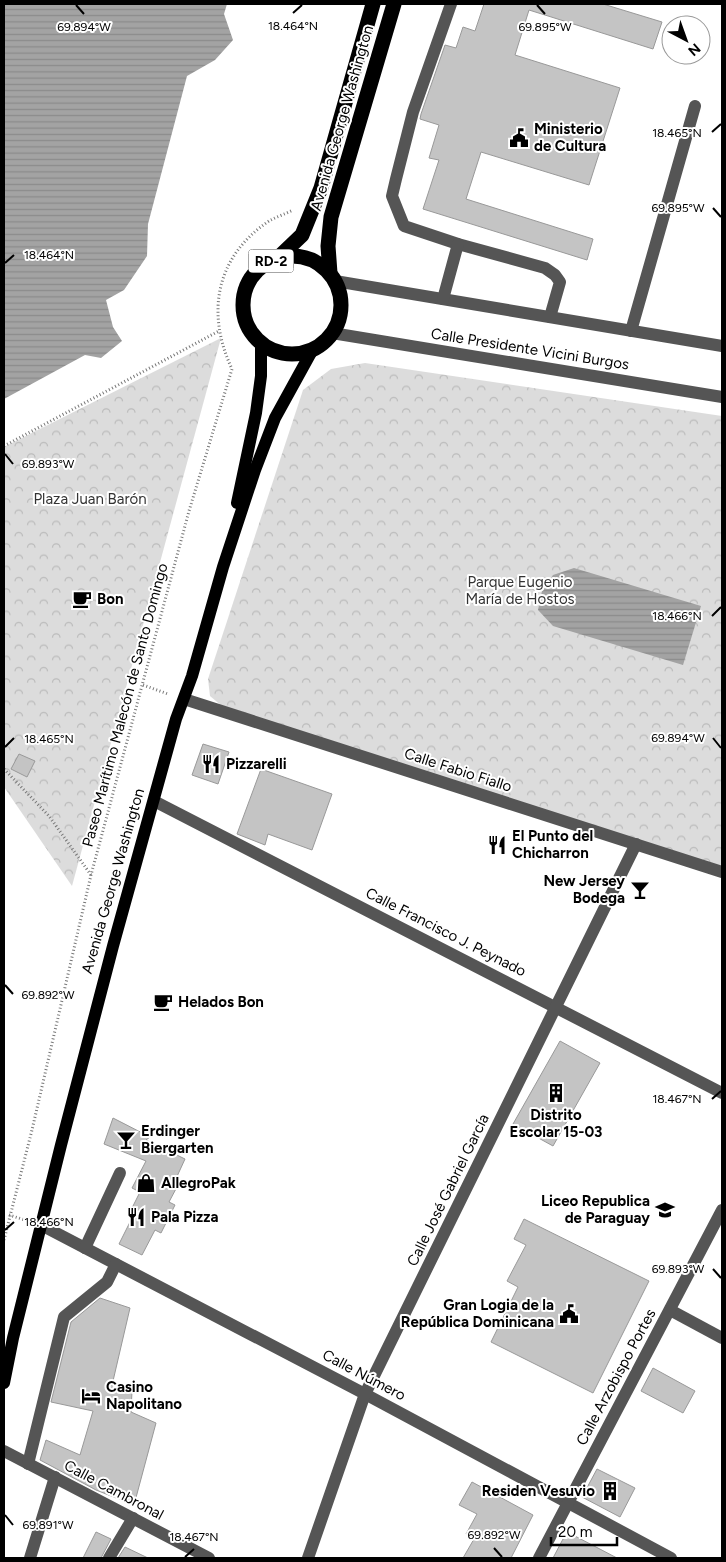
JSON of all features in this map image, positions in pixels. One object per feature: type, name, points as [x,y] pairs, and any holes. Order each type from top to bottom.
[{"type":"highway","name":"Avenida George Washington","points":[[279,257],[302,235],[318,196],[373,4]]},
{"type":"highway","name":"Avenida George Washington","points":[[332,277],[328,246],[331,217],[394,4]]},
{"type":"highway","name":"RD-2","points":[[261,343],[247,325],[243,301],[245,289],[250,278],[258,269],[279,257],[298,256],[315,262],[332,277]]},
{"type":"highway","points":[[261,343],[280,352],[301,353],[313,349],[324,342],[332,333],[340,313],[339,291],[332,277]]},
{"type":"main road","name":"Avenida George Washington","points":[[223,567],[256,413],[261,376],[261,343]]},
{"type":"main road","name":"Avenida George Washington","points":[[4,1383],[41,1225],[113,946],[176,719],[192,676],[223,567],[255,470],[275,418],[313,349]]},
{"type":"street","points":[[451,4],[413,112],[392,196],[404,226],[458,244],[545,268],[555,275],[560,282],[550,316]]},
{"type":"street","points":[[631,331],[695,106]]},
{"type":"street","points":[[443,299],[458,244]]},
{"type":"street","points":[[332,277],[443,299],[722,346]]},
{"type":"street","name":"Calle Presidente Vicini Burgos","points":[[332,333],[722,397]]},
{"type":"street","name":"Calle Fabio Fiallo","points":[[184,699],[722,872]]},
{"type":"street","name":"Calle Francisco J. Peynado","points":[[154,801],[722,1093]]},
{"type":"street","name":"Calle José Gabriel García","points":[[308,1558],[365,1394],[636,844]]},
{"type":"street","points":[[85,1248],[120,1173]]},
{"type":"street","name":"Calle Arzobispo Portes","points":[[539,1558],[722,1210]]},
{"type":"street","name":"Calle Número","points":[[41,1225],[365,1394],[671,1558]]},
{"type":"street","points":[[28,1464],[64,1317],[107,1282],[116,1264]]},
{"type":"street","points":[[670,1310],[722,1338]]},
{"type":"street","name":"Calle Cambronal","points":[[4,1451],[209,1558]]},
{"type":"street","points":[[30,1558],[55,1477]]},
{"type":"street","points":[[109,1558],[133,1518]]},
{"type":"path","name":"Paseo Marítimo Malecón de Santo Domingo","points":[[4,1240],[92,875],[189,511],[232,369],[224,351],[219,331],[217,306],[222,280],[233,257],[250,236],[270,221],[293,210]]},
{"type":"path","points":[[4,446],[219,331]]},
{"type":"path","points":[[143,685],[184,699]]},
{"type":"path","points":[[4,769],[49,816],[92,875]]},
{"type":"green space","name":"Plaza Juan Barón","points":[[221,338],[72,886],[4,787],[4,447]]},
{"type":"green space","name":"Parque Eugenio María de Hostos","points":[[365,363],[722,416],[722,870],[223,707],[210,696],[208,679],[303,390],[331,369]]},
{"type":"shaded area","points":[[4,4],[227,4],[224,14],[233,40],[215,60],[187,76],[148,224],[147,256],[124,290],[106,300],[113,327],[122,341],[101,358],[85,355],[4,399]]},
{"type":"shaded area","points":[[574,568],[701,606],[683,665],[553,626],[538,610],[542,591],[553,575]]},
{"type":"building","name":"Ministerio de Cultura","points":[[484,4],[603,4],[661,22],[653,49],[529,10],[515,55],[620,88],[589,185],[481,152],[466,199],[593,239],[587,260],[423,209],[439,160],[429,158],[439,125],[420,119],[421,114],[445,45],[456,48],[463,27],[475,31]]},
{"type":"building","name":"Pizzarelli","points":[[203,744],[229,752],[218,784],[192,775]]},
{"type":"building","points":[[19,754],[35,761],[27,777],[11,769]]},
{"type":"building","points":[[261,769],[332,794],[312,850],[268,834],[265,845],[237,834]]},
{"type":"building","name":"Distrito Escolar 15-03","points":[[560,1041],[600,1063],[553,1146],[513,1124]]},
{"type":"building","points":[[113,1118],[150,1137],[146,1140],[185,1159],[174,1183],[178,1185],[169,1202],[175,1205],[161,1233],[155,1230],[142,1255],[119,1244],[132,1218],[128,1216],[140,1192],[132,1188],[146,1161],[104,1144]]},
{"type":"building","name":"Gran Logia de la República Dominicana","points":[[524,1219],[649,1281],[593,1393],[491,1342],[518,1287],[507,1281],[526,1245],[514,1239]]},
{"type":"building","name":"Casino Napolitano","points":[[100,1298],[130,1308],[113,1381],[132,1391],[131,1412],[156,1423],[134,1505],[96,1490],[40,1460],[46,1440],[80,1455],[93,1411],[51,1402],[71,1322]]},
{"type":"building","points":[[653,1368],[695,1391],[683,1413],[641,1391]]},
{"type":"building","name":"Residen Vesuvio","points":[[597,1469],[635,1488],[620,1517],[582,1497]]},
{"type":"building","points":[[472,1482],[533,1515],[511,1558],[463,1558],[474,1539],[466,1534],[477,1514],[459,1505]]},
{"type":"building","points":[[96,1532],[111,1539],[101,1558],[83,1558]]},
{"type":"building","points":[[573,1535],[617,1558],[553,1558],[563,1539]]},
{"type":"building","points":[[125,1547],[148,1558],[118,1558]]},
{"type":"place","name":"Ministerio de Cultura","points":[[519,138]]},
{"type":"place","name":"Bon","points":[[82,599]]},
{"type":"place","name":"Pizzarelli","points":[[211,764]]},
{"type":"place","name":"El Punto del Chicharron","points":[[497,845]]},
{"type":"place","name":"New Jersey Bodega","points":[[640,890]]},
{"type":"place","name":"Helados Bon","points":[[163,1002]]},
{"type":"place","name":"Distrito Escolar 15-03","points":[[556,1093]]},
{"type":"place","name":"Erdinger Biergarten","points":[[126,1140]]},
{"type":"place","name":"AllegroPak","points":[[146,1183]]},
{"type":"place","name":"Liceo Republica de Paraguay","points":[[665,1210]]},
{"type":"place","name":"Pala Pizza","points":[[136,1217]]},
{"type":"place","name":"Gran Logia de la República Dominicana","points":[[569,1314]]},
{"type":"place","name":"Casino Napolitano","points":[[91,1396]]},
{"type":"place","name":"Residen Vesuvio","points":[[610,1491]]}]
